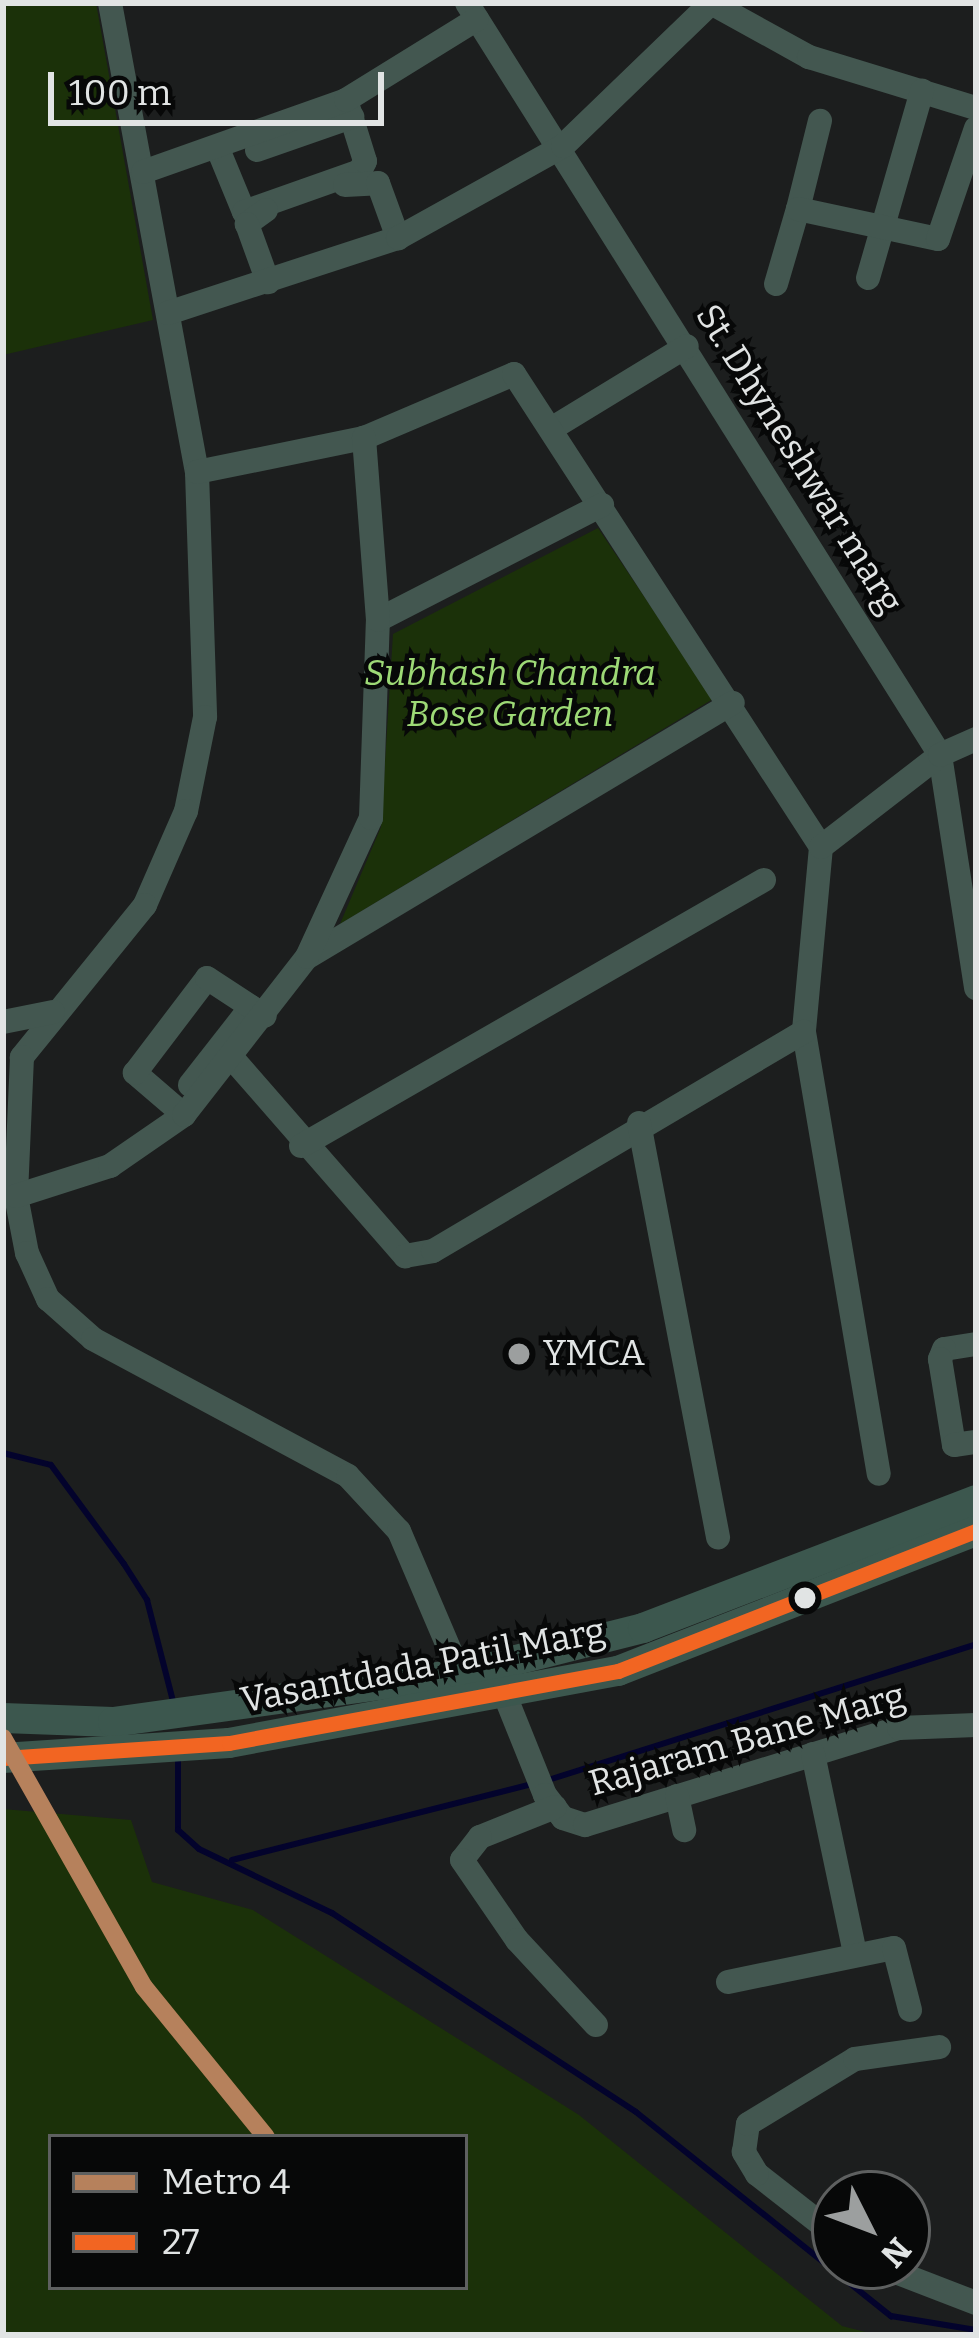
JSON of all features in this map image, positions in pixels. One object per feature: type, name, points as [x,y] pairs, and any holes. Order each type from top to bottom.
[{"type":"main road","name":"Vasantdada Patil Marg","points":[[3,1758],[133,1754],[229,1743],[498,1678],[643,1628],[976,1500]]},
{"type":"main road","name":"Vasantdada Patil Marg","points":[[498,1678],[618,1671],[976,1531]]},
{"type":"main road","name":"Vasantdada Patil Marg","points":[[3,1718],[113,1722],[465,1686]]},
{"type":"street","points":[[110,3],[197,472],[205,717],[186,811],[145,905],[53,1012],[22,1057],[16,1196],[27,1253],[48,1298],[93,1340],[348,1476],[386,1517],[465,1686]]},
{"type":"street","points":[[168,313],[396,233],[563,146],[711,3],[809,57],[976,108]]},
{"type":"street","points":[[143,172],[220,155],[349,109],[472,11]]},
{"type":"street","name":"St. Dhyneshwar marg","points":[[472,11],[563,146],[940,755],[976,988]]},
{"type":"street","points":[[868,278],[922,91]]},
{"type":"street","points":[[220,155],[244,212],[360,171],[365,161],[349,109]]},
{"type":"street","points":[[776,284],[820,121]]},
{"type":"street","points":[[798,209],[938,239],[976,128]]},
{"type":"street","points":[[266,276],[250,214],[368,178],[378,183],[396,233]]},
{"type":"street","points":[[550,429],[687,346]]},
{"type":"street","points":[[197,472],[364,438],[514,374],[734,703],[821,847],[804,1032],[879,1474]]},
{"type":"street","points":[[307,957],[371,818],[378,620],[364,438]]},
{"type":"street","points":[[378,620],[602,506]]},
{"type":"street","points":[[178,1110],[307,957],[734,703]]},
{"type":"street","points":[[821,847],[940,755],[976,739]]},
{"type":"street","points":[[301,1146],[764,880]]},
{"type":"street","points":[[178,1110],[136,1067],[193,996],[211,977],[258,1011]]},
{"type":"street","points":[[16,1196],[110,1166],[233,1059],[258,1011]]},
{"type":"street","points":[[3,1022],[53,1012]]},
{"type":"street","points":[[233,1059],[301,1146],[405,1256],[433,1251],[639,1123],[804,1032]]},
{"type":"street","points":[[639,1123],[718,1538]]},
{"type":"street","points":[[976,1344],[944,1349],[940,1359],[954,1445],[976,1442]]},
{"type":"street","name":"Rajaram Bane Marg","points":[[498,1678],[555,1808],[585,1825],[899,1727],[976,1726]]},
{"type":"street","points":[[813,1754],[855,1954]]},
{"type":"street","points":[[677,1796],[685,1830]]},
{"type":"street","points":[[555,1808],[480,1837],[462,1859],[517,1940],[596,2025]]},
{"type":"street","points":[[728,1982],[855,1954],[899,1952],[910,2010]]},
{"type":"street","points":[[811,2217],[757,2174],[744,2152],[748,2124],[855,2059],[938,2047]]},
{"type":"street","points":[[931,2285],[976,2302]]},
{"type":"green space","points":[[3,3],[96,3],[153,320],[3,355]]},
{"type":"green space","name":"Subhash Chandra Bose Garden","points":[[598,528],[713,699],[340,924],[381,827],[393,634]]},
{"type":"green space","points":[[3,1809],[131,1820],[152,1882],[253,1910],[579,2115],[842,2326],[877,2335],[3,2335]]},
{"type":"waterway","points":[[3,1453],[51,1465],[124,1564],[147,1600],[174,1705]]},
{"type":"waterway","points":[[545,1781],[976,1644]]},
{"type":"waterway","points":[[178,1754],[178,1830],[199,1849],[332,1913],[636,2112],[891,2316],[976,2330]]},
{"type":"waterway","points":[[232,1860],[532,1784]]},
{"type":"metro line","name":"4","points":[[3,1738],[144,1987],[264,2134]]},
{"type":"transit line","name":"27","points":[[3,1758],[229,1743],[618,1671],[976,1531]]},
{"type":"place","name":"YMCA","points":[[519,1354]]}]
